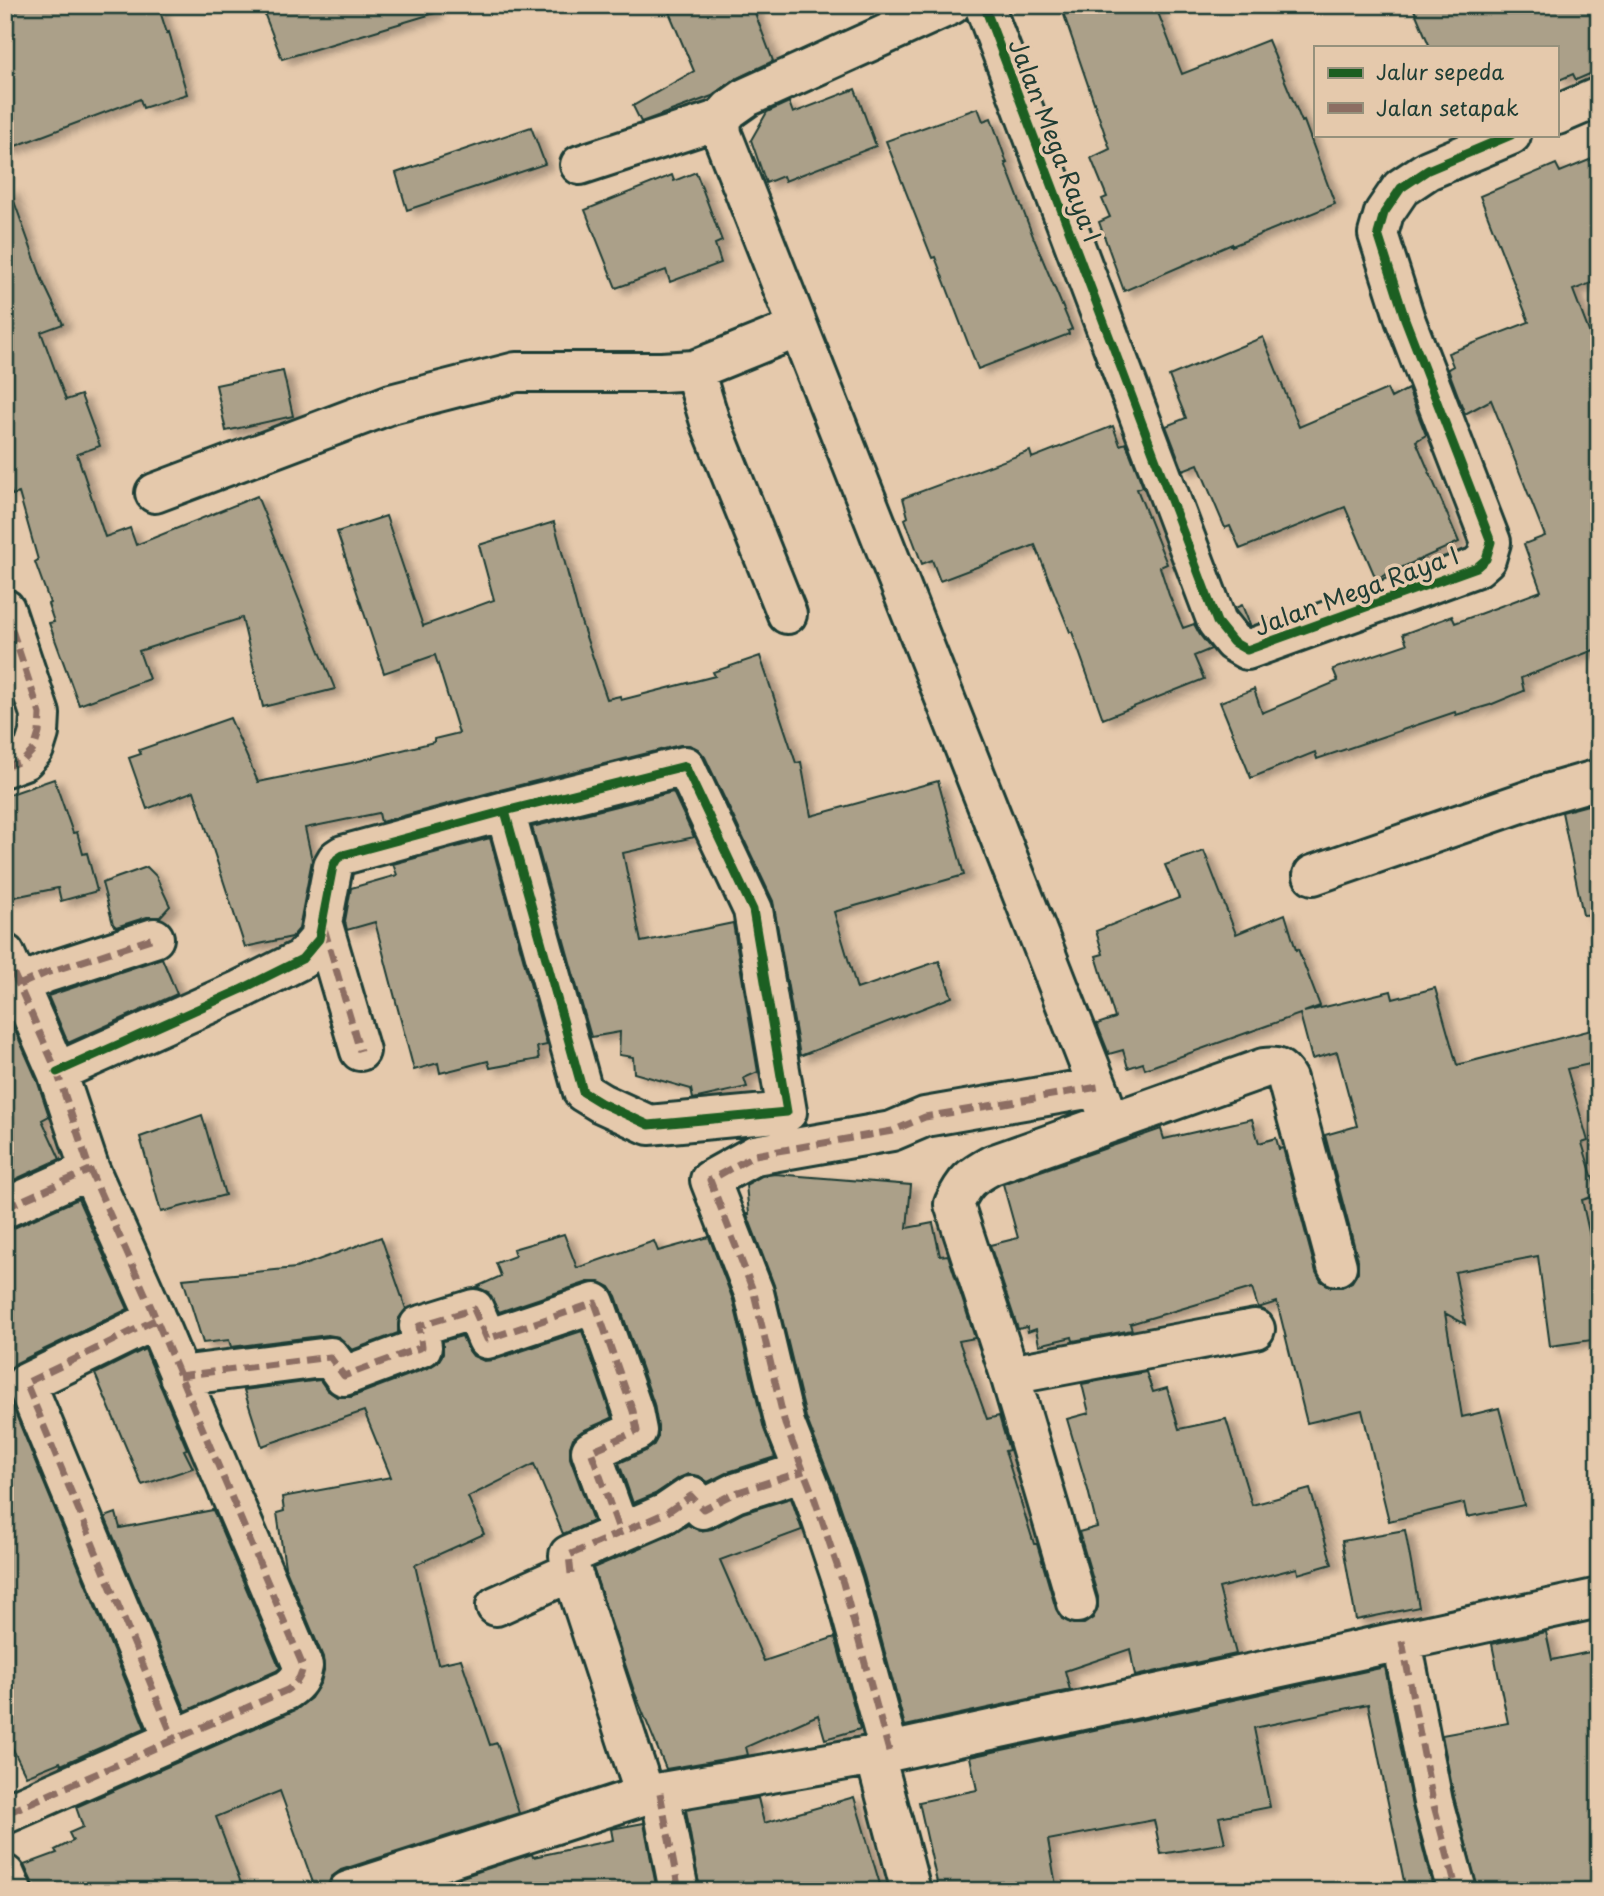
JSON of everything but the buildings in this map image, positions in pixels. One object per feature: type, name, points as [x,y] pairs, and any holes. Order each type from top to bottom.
[{"type":"street","points":[[580,165],[721,119],[747,97],[951,5]]},
{"type":"street","name":"Jalan Mega Raya I","points":[[984,5],[1217,622],[1233,642],[1247,650],[1476,567],[1486,559],[1491,542],[1405,319],[1378,234],[1384,213],[1401,188],[1428,170],[1509,136]]},
{"type":"street","points":[[1558,115],[1599,97]]},
{"type":"street","points":[[721,119],[722,134],[1110,1122]]},
{"type":"street","points":[[155,493],[391,404],[516,372],[694,370],[798,328]]},
{"type":"street","points":[[694,370],[710,422],[787,614]]},
{"type":"street","points":[[5,609],[40,715],[39,733],[34,749],[24,760],[5,767]]},
{"type":"street","points":[[57,1072],[240,990],[302,959],[319,939],[333,866],[337,859],[344,855],[505,811],[685,766],[753,910],[787,1112],[649,1125],[583,1092],[505,811]]},
{"type":"street","points":[[1313,875],[1547,794],[1599,779]]},
{"type":"street","points":[[323,925],[360,1051]]},
{"type":"street","points":[[5,1814],[287,1690],[301,1676],[303,1666],[90,1170],[57,1072],[12,970],[46,973],[153,938]]},
{"type":"street","points":[[1077,1603],[1010,1375],[954,1204],[962,1186],[974,1175],[992,1165],[1264,1068],[1275,1067],[1283,1071],[1287,1079],[1337,1266]]},
{"type":"street","points":[[911,1891],[843,1583],[815,1500],[785,1424],[754,1293],[710,1180],[755,1155],[892,1131],[925,1117],[1098,1087]]},
{"type":"street","points":[[5,1208],[90,1170]]},
{"type":"street","points":[[180,1376],[330,1357],[344,1376],[422,1347],[419,1326],[474,1310],[487,1339],[594,1303],[633,1411],[637,1431],[591,1451],[620,1532]]},
{"type":"street","points":[[155,1320],[26,1383],[174,1740]]},
{"type":"street","points":[[1010,1375],[1255,1329]]},
{"type":"street","points":[[679,1891],[653,1794],[571,1574],[569,1555],[666,1513],[691,1496],[703,1509],[735,1493],[804,1471]]},
{"type":"street","points":[[496,1606],[571,1574]]},
{"type":"street","points":[[348,1891],[653,1794],[882,1753],[1599,1598]]},
{"type":"street","points":[[1402,1640],[1433,1802],[1457,1891]]},
{"type":"street","points":[[5,1875],[12,1891]]},
{"type":"marked path","points":[[5,609],[40,714],[39,733],[34,749],[24,760],[5,767]]},
{"type":"marked path","points":[[324,928],[360,1051]]},
{"type":"marked path","points":[[19,985],[46,973],[154,938]]},
{"type":"marked path","points":[[5,954],[57,1072],[90,1170],[303,1666],[298,1680],[287,1690],[5,1814]]},
{"type":"marked path","points":[[889,1751],[843,1583],[815,1500],[785,1424],[754,1293],[710,1180],[755,1155],[892,1131],[925,1117],[1098,1087]]},
{"type":"marked path","points":[[5,1208],[90,1170]]},
{"type":"marked path","points":[[179,1376],[330,1357],[344,1376],[422,1347],[419,1326],[474,1309],[487,1339],[595,1303],[633,1411],[637,1431],[591,1451],[620,1532]]},
{"type":"marked path","points":[[155,1320],[26,1383],[174,1740]]},
{"type":"marked path","points":[[571,1574],[569,1555],[666,1513],[691,1496],[703,1509],[735,1493],[804,1471]]},
{"type":"marked path","points":[[1402,1641],[1433,1802],[1457,1891]]},
{"type":"marked path","points":[[660,1793],[679,1891]]},
{"type":"marked path","points":[[5,1875],[12,1891]]},
{"type":"cycle path","points":[[984,5],[1217,622],[1233,642],[1247,650],[1477,567],[1486,559],[1491,542],[1405,319],[1378,234],[1384,213],[1401,188],[1428,170],[1509,136]]},
{"type":"cycle path","points":[[57,1072],[240,990],[302,959],[319,939],[333,866],[343,855],[505,811],[685,766],[753,910],[787,1112],[649,1125],[583,1092],[505,811]]}]
